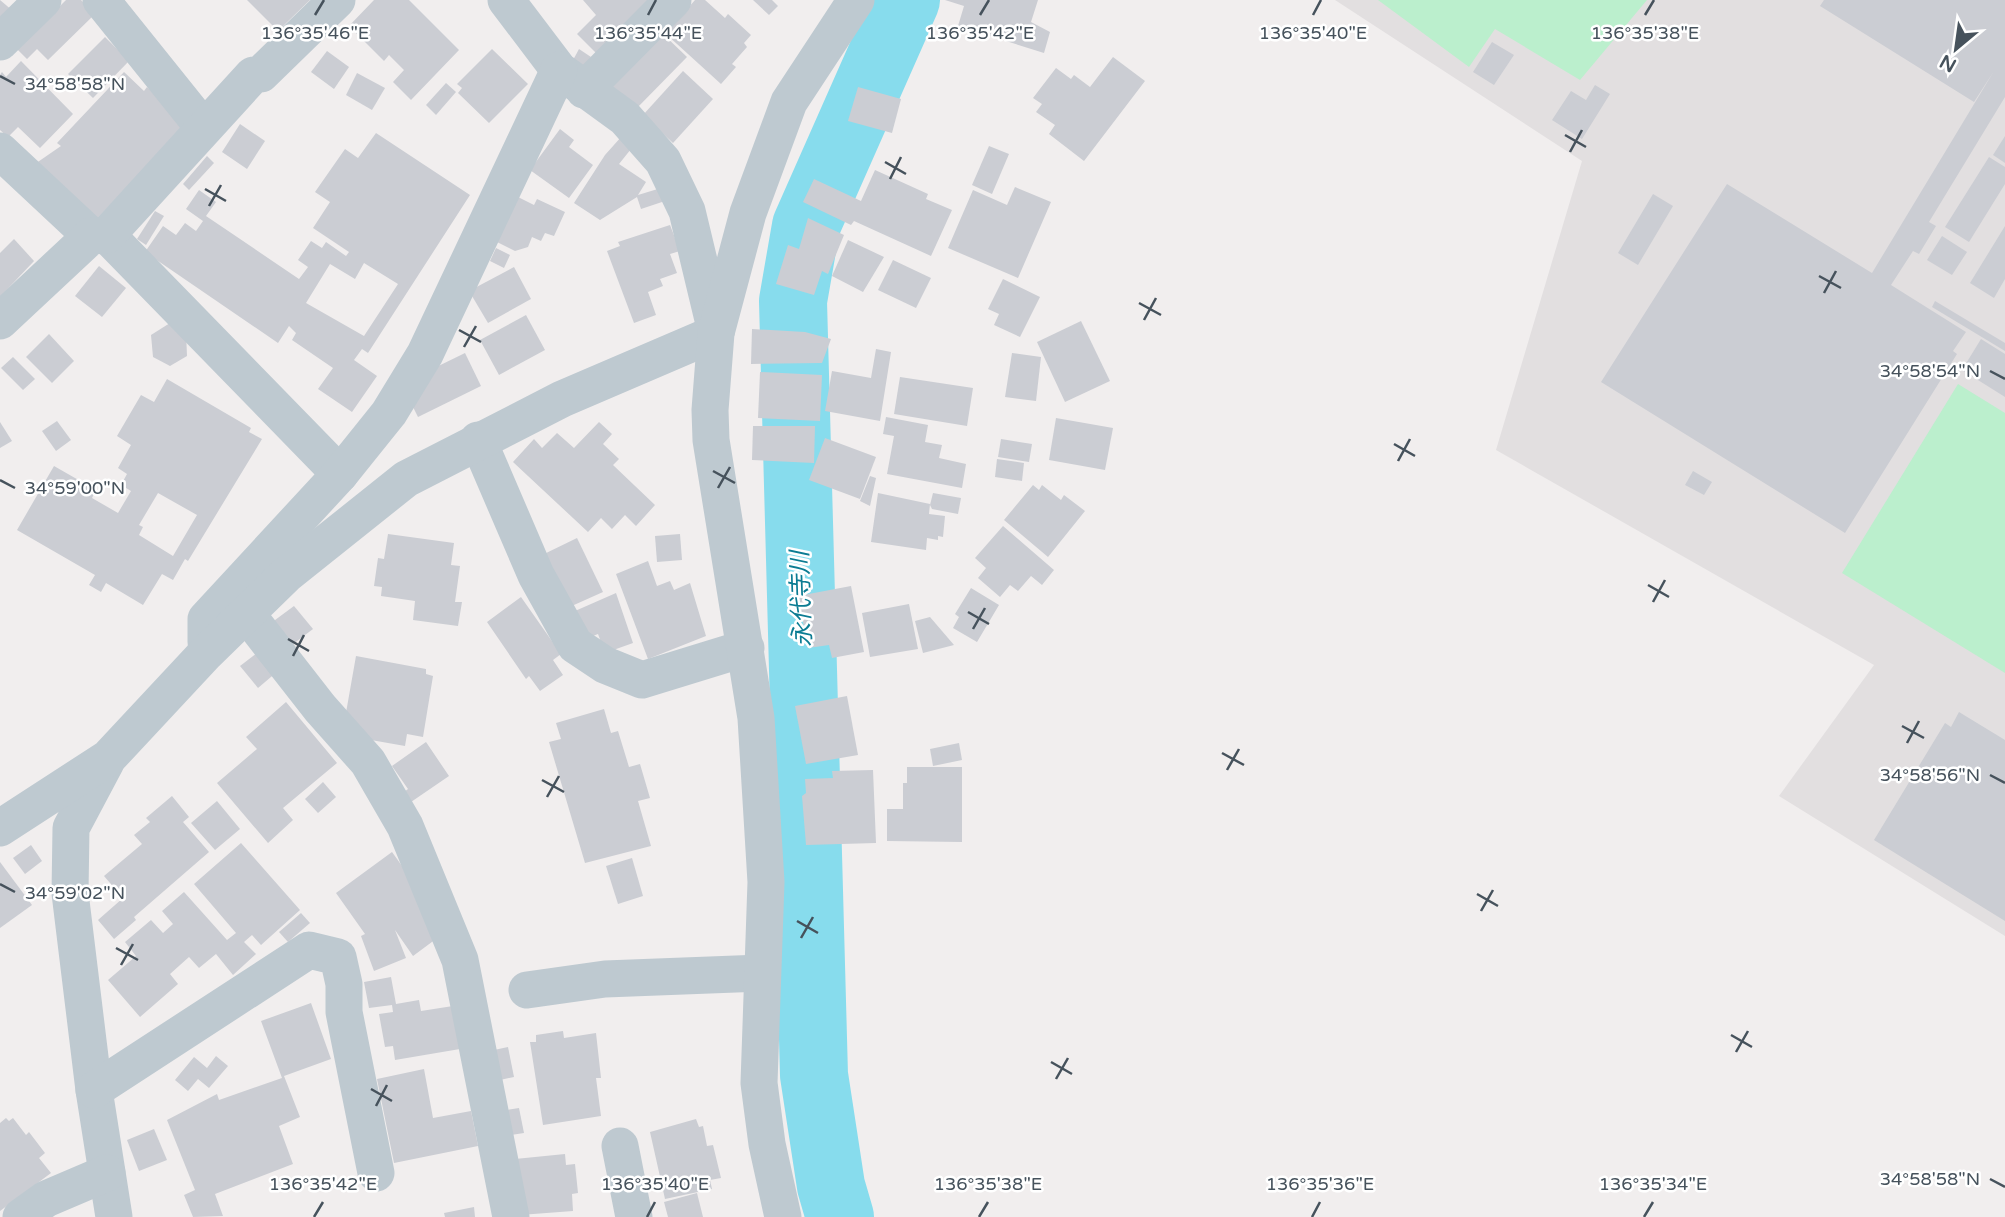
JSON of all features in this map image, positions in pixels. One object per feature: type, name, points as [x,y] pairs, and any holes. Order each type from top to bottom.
[{"type":"street","points":[[0,42],[43,0]]},
{"type":"street","points":[[101,0],[203,127]]},
{"type":"street","points":[[0,321],[99,236],[253,75],[261,74],[337,0]]},
{"type":"street","points":[[506,0],[572,80],[641,134],[673,180],[687,211],[716,333]]},
{"type":"street","points":[[206,653],[206,619],[340,474],[390,413],[425,354],[572,80],[673,0]]},
{"type":"street","points":[[783,1217],[767,1144],[759,1083],[766,882],[756,718],[711,440],[710,410],[716,333],[748,213],[789,102],[856,0]]},
{"type":"street","points":[[0,151],[99,236],[340,474]]},
{"type":"street","points":[[0,828],[108,758],[206,653],[287,574],[406,479],[562,399],[716,333]]},
{"type":"street","points":[[478,440],[536,575],[575,645],[605,665],[642,680],[746,648]]},
{"type":"street","points":[[247,613],[320,708],[368,762],[405,826],[460,960],[511,1217]]},
{"type":"street","points":[[108,758],[71,828],[70,894],[94,1090],[114,1217]]},
{"type":"street","points":[[94,1090],[309,950],[338,957],[344,984],[344,1012],[376,1173]]},
{"type":"street","points":[[527,990],[605,979],[762,973]]},
{"type":"street","points":[[620,1146],[634,1217]]},
{"type":"street","points":[[21,1217],[46,1199],[107,1173]]},
{"type":"shaded area","points":[[1335,0],[2005,0],[2005,936],[1779,796],[1874,665],[1496,450],[1582,161]]},
{"type":"green space","points":[[1378,0],[1647,0],[1580,80],[1495,29],[1469,67]]},
{"type":"green space","points":[[1958,384],[2005,413],[2005,673],[1842,573]]},
{"type":"building","points":[[0,0],[13,11],[0,26]]},
{"type":"building","points":[[66,0],[81,0],[95,14],[48,60],[37,49],[27,59],[17,49]]},
{"type":"building","points":[[247,0],[310,0],[278,31]]},
{"type":"building","points":[[374,0],[409,0],[459,50],[411,100],[393,82],[404,70],[389,55],[384,61],[349,26]]},
{"type":"building","points":[[583,0],[653,0],[598,55],[577,34],[596,15]]},
{"type":"building","points":[[695,0],[705,0],[725,18],[728,14],[751,35],[744,43],[747,47],[732,64],[736,67],[721,84],[666,34]]},
{"type":"building","points":[[753,0],[772,0],[778,6],[769,15]]},
{"type":"building","points":[[945,0],[1038,0],[1031,22],[1050,32],[1044,53],[958,26],[964,6]]},
{"type":"building","points":[[1824,0],[2005,0],[2005,97],[1929,222],[1936,226],[1919,254],[1913,251],[1891,285],[1966,332],[1953,351],[1957,354],[1845,533],[1601,382],[1727,184],[1872,273],[1994,71],[1974,102],[1820,6]]},
{"type":"building","points":[[663,34],[687,57],[635,110],[609,86]]},
{"type":"building","points":[[105,37],[129,61],[93,98],[68,74]]},
{"type":"building","points":[[1492,42],[1514,55],[1494,85],[1473,72]]},
{"type":"building","points":[[492,49],[528,84],[489,123],[458,93],[462,88],[457,84]]},
{"type":"building","points":[[579,49],[591,57],[583,69],[572,62]]},
{"type":"building","points":[[327,51],[349,67],[334,89],[311,72]]},
{"type":"building","points":[[1113,57],[1145,81],[1084,161],[1049,134],[1055,125],[1036,112],[1042,104],[1033,98],[1056,68],[1071,79],[1074,75],[1090,87]]},
{"type":"building","points":[[21,61],[73,114],[40,148],[18,127],[8,137],[0,130],[0,75],[2,72],[6,77]]},
{"type":"building","points":[[683,71],[713,99],[673,143],[643,115]]},
{"type":"building","points":[[124,72],[144,91],[147,87],[181,118],[183,129],[93,223],[32,166],[61,146],[57,143]]},
{"type":"building","points":[[357,73],[385,88],[372,110],[346,95]]},
{"type":"building","points":[[446,83],[456,92],[436,115],[426,105]]},
{"type":"building","points":[[1595,85],[1610,94],[1582,139],[1552,120],[1571,91],[1586,100]]},
{"type":"building","points":[[858,87],[901,99],[892,133],[848,121]]},
{"type":"building","points":[[240,124],[265,141],[247,169],[222,152]]},
{"type":"building","points":[[560,129],[574,140],[569,147],[593,165],[569,198],[530,170]]},
{"type":"building","points":[[376,133],[470,195],[368,353],[362,349],[354,360],[377,376],[352,412],[318,389],[333,368],[292,340],[296,333],[289,326],[278,343],[145,252],[163,226],[176,235],[185,223],[196,231],[203,221],[186,209],[199,190],[216,202],[206,216],[299,279],[308,267],[298,260],[311,241],[322,248],[326,242],[346,256],[349,252],[313,228],[330,202],[315,192],[345,149],[358,158]],"holes":[[[364,263],[398,284],[364,336],[306,303],[330,264],[355,279]]]},
{"type":"building","points":[[622,136],[635,144],[619,164],[646,182],[638,195],[661,188],[665,201],[641,209],[637,197],[600,220],[574,203],[605,155]]},
{"type":"building","points":[[2005,136],[2005,163],[1993,155]]},
{"type":"building","points":[[989,146],[1009,154],[992,194],[972,185]]},
{"type":"building","points":[[207,156],[214,163],[189,190],[183,184]]},
{"type":"building","points":[[1989,157],[2005,167],[2005,184],[1969,242],[1945,227]]},
{"type":"building","points":[[875,170],[928,194],[926,199],[952,210],[931,256],[854,221],[851,225],[803,202],[814,179],[861,201]]},
{"type":"building","points":[[1015,187],[1051,202],[1018,278],[948,248],[973,190],[1007,205]]},
{"type":"building","points":[[1653,194],[1673,206],[1638,265],[1618,253]]},
{"type":"building","points":[[516,196],[534,205],[537,199],[565,212],[554,236],[545,233],[541,241],[532,237],[528,247],[515,251],[495,241]]},
{"type":"building","points":[[155,211],[164,216],[146,245],[137,239]]},
{"type":"building","points":[[808,218],[844,235],[828,274],[822,271],[814,295],[776,284],[788,245],[799,249]]},
{"type":"building","points":[[670,225],[680,251],[670,254],[677,273],[660,279],[663,286],[648,292],[656,315],[634,323],[607,251],[620,246],[618,242]]},
{"type":"building","points":[[2005,226],[2005,279],[1994,298],[1970,283]]},
{"type":"building","points":[[1942,236],[1967,252],[1952,275],[1927,260]]},
{"type":"building","points":[[14,239],[34,261],[0,297],[0,253]]},
{"type":"building","points":[[848,240],[884,257],[863,292],[832,276]]},
{"type":"building","points":[[496,248],[510,255],[504,268],[490,261]]},
{"type":"building","points":[[893,260],[931,278],[916,308],[878,290]]},
{"type":"building","points":[[99,266],[126,288],[102,317],[75,296]]},
{"type":"building","points":[[514,267],[531,299],[488,323],[469,291]]},
{"type":"building","points":[[1003,279],[1040,297],[1020,337],[994,325],[999,314],[988,309]]},
{"type":"building","points":[[1935,301],[2005,343],[2005,351],[1932,307]]},
{"type":"building","points":[[526,315],[545,350],[499,375],[480,340]]},
{"type":"building","points":[[1081,321],[1110,381],[1065,402],[1037,342]]},
{"type":"building","points":[[170,323],[186,332],[187,356],[170,366],[153,357],[151,335]]},
{"type":"building","points":[[752,329],[805,332],[831,339],[822,363],[751,364]]},
{"type":"building","points":[[49,334],[74,361],[52,383],[26,357]]},
{"type":"building","points":[[1981,339],[2005,354],[2005,397],[1962,370]]},
{"type":"building","points":[[876,349],[891,352],[880,421],[825,411],[832,371],[871,378]]},
{"type":"building","points":[[465,353],[481,386],[418,417],[409,399],[418,376]]},
{"type":"building","points":[[1012,353],[1041,357],[1036,401],[1005,397]]},
{"type":"building","points":[[13,357],[35,379],[23,390],[1,368]]},
{"type":"building","points":[[760,372],[822,375],[820,421],[758,418]]},
{"type":"building","points":[[900,377],[973,388],[967,426],[894,414]]},
{"type":"building","points":[[167,379],[251,428],[249,432],[262,439],[188,561],[185,559],[173,580],[162,574],[143,605],[106,583],[101,592],[89,585],[95,575],[17,530],[54,466],[96,490],[92,498],[118,513],[131,491],[121,485],[127,474],[118,468],[131,445],[117,436],[141,395],[154,402]],"holes":[[[158,493],[197,515],[173,556],[139,535],[143,527],[139,525]]]},
{"type":"building","points":[[886,417],[928,425],[925,442],[942,445],[939,458],[966,464],[962,488],[887,474],[894,436],[883,434]]},
{"type":"building","points":[[1056,418],[1113,428],[1105,470],[1049,460]]},
{"type":"building","points":[[57,421],[71,440],[56,451],[42,431]]},
{"type":"building","points":[[0,422],[12,441],[0,448]]},
{"type":"building","points":[[599,422],[612,434],[603,444],[619,459],[613,465],[655,505],[636,526],[625,515],[612,529],[601,518],[588,532],[513,462],[534,439],[542,448],[557,433],[574,448]]},
{"type":"building","points":[[753,426],[815,426],[814,463],[752,460]]},
{"type":"building","points":[[825,438],[876,457],[860,499],[809,480]]},
{"type":"building","points":[[1001,439],[1032,444],[1029,462],[998,457]]},
{"type":"building","points":[[997,459],[1024,463],[1022,481],[995,477]]},
{"type":"building","points":[[1693,471],[1712,482],[1704,495],[1685,485]]},
{"type":"building","points":[[870,476],[876,478],[870,506],[860,501]]},
{"type":"building","points":[[1033,485],[1039,490],[1042,485],[1061,500],[1064,495],[1085,511],[1048,557],[1004,520]]},
{"type":"building","points":[[878,493],[930,504],[929,514],[945,516],[943,537],[938,536],[938,540],[927,538],[926,550],[871,542]]},
{"type":"building","points":[[933,493],[961,498],[958,514],[932,509],[930,505]]},
{"type":"building","points":[[1003,526],[1054,570],[1042,585],[1031,576],[1018,591],[1010,585],[1000,597],[978,578],[986,568],[975,558]]},
{"type":"building","points":[[388,534],[454,543],[451,565],[460,566],[455,602],[462,602],[458,626],[413,620],[415,601],[381,596],[382,587],[374,586],[378,558],[384,559]]},
{"type":"building","points":[[680,534],[682,560],[657,562],[655,536]]},
{"type":"building","points":[[577,538],[603,592],[565,609],[540,556]]},
{"type":"building","points":[[648,561],[657,586],[670,581],[674,590],[690,583],[706,636],[648,659],[616,574]]},
{"type":"building","points":[[851,586],[864,652],[832,658],[829,645],[808,648],[798,596]]},
{"type":"building","points":[[971,588],[999,605],[977,642],[953,628],[959,617],[955,614]]},
{"type":"building","points":[[616,593],[633,643],[605,653],[598,634],[585,639],[575,611]]},
{"type":"building","points":[[521,597],[561,654],[553,660],[563,675],[540,691],[529,676],[526,679],[487,622]]},
{"type":"building","points":[[909,604],[918,649],[870,657],[862,613]]},
{"type":"building","points":[[294,606],[313,629],[289,647],[271,623]]},
{"type":"building","points":[[930,617],[954,645],[923,653],[915,621]]},
{"type":"building","points":[[261,650],[278,671],[258,688],[240,666]]},
{"type":"building","points":[[356,656],[426,669],[426,674],[433,676],[423,737],[407,734],[405,746],[354,737],[344,724]]},
{"type":"building","points":[[847,696],[858,755],[806,764],[795,706]]},
{"type":"building","points":[[286,702],[337,763],[283,808],[293,820],[268,843],[217,783],[257,749],[246,737]]},
{"type":"building","points":[[604,709],[611,733],[618,731],[629,767],[640,764],[650,798],[638,801],[651,846],[585,863],[549,742],[561,739],[556,723]]},
{"type":"building","points":[[1959,712],[2005,740],[2005,921],[1874,840],[1945,723],[1951,727]]},
{"type":"building","points":[[426,742],[449,776],[411,802],[404,792],[408,789],[392,766]]},
{"type":"building","points":[[959,743],[962,760],[933,766],[930,749]]},
{"type":"building","points":[[907,767],[962,767],[962,842],[887,841],[887,809],[903,809],[903,783],[907,783]]},
{"type":"building","points":[[873,770],[876,843],[806,845],[802,796],[806,793],[805,779],[833,778],[832,771]]},
{"type":"building","points":[[323,782],[336,797],[318,813],[305,799]]},
{"type":"building","points":[[172,796],[189,817],[183,822],[209,852],[134,917],[136,920],[114,939],[98,920],[123,898],[104,876],[142,844],[134,835],[150,822],[146,818]]},
{"type":"building","points":[[217,801],[240,829],[215,850],[191,823]]},
{"type":"building","points":[[241,843],[300,910],[261,945],[252,935],[244,942],[256,954],[233,975],[216,954],[199,968],[189,957],[170,974],[178,984],[140,1017],[108,980],[136,956],[125,942],[151,920],[163,933],[173,924],[162,911],[184,892],[227,940],[236,933],[194,884]]},
{"type":"building","points":[[31,845],[42,861],[25,874],[13,858]]},
{"type":"building","points":[[392,852],[425,898],[444,933],[413,956],[395,930],[406,958],[374,971],[361,936],[365,934],[336,893]]},
{"type":"building","points":[[632,858],[643,896],[618,904],[606,866]]},
{"type":"building","points":[[0,862],[32,905],[0,928]]},
{"type":"building","points":[[301,913],[310,923],[288,942],[279,932]]},
{"type":"building","points":[[391,977],[396,1004],[419,1000],[421,1011],[453,1006],[460,1049],[395,1060],[393,1046],[385,1047],[379,1014],[393,1012],[392,1005],[369,1008],[364,982]]},
{"type":"building","points":[[311,1003],[331,1059],[284,1076],[300,1117],[279,1126],[293,1164],[215,1194],[223,1216],[193,1217],[184,1195],[195,1190],[167,1120],[217,1094],[219,1100],[282,1078],[261,1021]]},
{"type":"building","points":[[563,1031],[564,1038],[596,1033],[601,1078],[596,1078],[601,1116],[543,1125],[530,1042],[536,1042],[536,1035]]},
{"type":"building","points":[[508,1047],[514,1077],[500,1080],[494,1050]]},
{"type":"building","points":[[216,1056],[228,1066],[209,1088],[198,1079],[188,1091],[175,1080],[194,1057],[207,1068]]},
{"type":"building","points":[[424,1069],[433,1118],[471,1111],[478,1146],[394,1163],[377,1079]]},
{"type":"building","points":[[519,1108],[524,1133],[511,1135],[507,1110]]},
{"type":"building","points":[[6,1118],[9,1121],[13,1118],[26,1135],[29,1132],[45,1153],[39,1158],[51,1173],[0,1211],[0,1123]]},
{"type":"building","points":[[696,1119],[699,1127],[703,1126],[707,1146],[713,1145],[721,1178],[710,1180],[712,1189],[665,1199],[650,1132]]},
{"type":"building","points":[[154,1129],[167,1160],[139,1171],[127,1140]]},
{"type":"building","points":[[565,1154],[566,1165],[575,1164],[578,1193],[572,1194],[573,1211],[520,1215],[515,1159]]},
{"type":"building","points":[[697,1193],[703,1217],[668,1217],[664,1202]]},
{"type":"building","points":[[474,1207],[475,1217],[445,1217],[444,1213]]},
{"type":"waterway","name":"永代寺川","points":[[840,1217],[831,1186],[814,1075],[793,301],[806,226],[906,0]]}]
